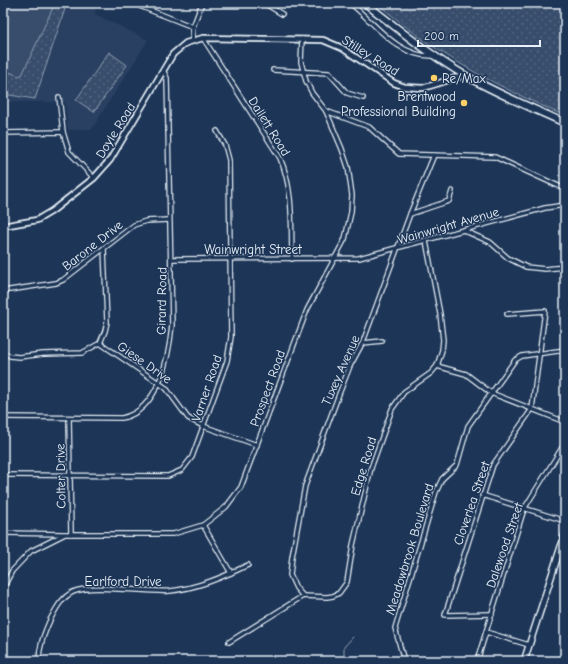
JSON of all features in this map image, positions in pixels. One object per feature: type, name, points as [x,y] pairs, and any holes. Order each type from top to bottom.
[{"type":"highway","points":[[365,3],[434,56],[465,75],[497,92],[565,123]]},
{"type":"main road","points":[[524,661],[565,534]]},
{"type":"street","points":[[132,3],[193,27]]},
{"type":"street","points":[[192,41],[193,27],[202,3]]},
{"type":"street","points":[[264,3],[282,14]]},
{"type":"street","points":[[350,3],[389,40],[420,56],[434,56]]},
{"type":"street","name":"Stilley Road","points":[[192,41],[202,38],[323,40],[342,48],[394,84],[405,87],[423,88],[465,75]]},
{"type":"street","name":"Dallett Road","points":[[202,38],[280,158],[285,170],[290,195],[292,259]]},
{"type":"street","name":"Prospect Road","points":[[3,588],[12,572],[32,552],[65,534],[173,534],[203,525],[226,507],[241,487],[310,302],[336,259],[349,226],[352,195],[350,178],[342,148],[326,111],[312,93],[302,70],[302,39]]},
{"type":"street","name":"Doyle Road","points":[[3,226],[37,220],[52,211],[94,178],[117,149],[173,54],[192,41]]},
{"type":"street","name":"Girard Road","points":[[3,417],[112,418],[131,416],[139,412],[150,400],[158,382],[171,338],[168,78],[163,70]]},
{"type":"street","points":[[273,70],[329,72],[347,93],[363,98]]},
{"type":"street","points":[[59,97],[63,132],[69,152],[94,178]]},
{"type":"street","points":[[326,111],[369,127],[399,154],[494,157],[565,189]]},
{"type":"street","name":"Varner Road","points":[[3,475],[160,476],[176,473],[182,470],[192,457],[230,349],[231,337],[229,160],[225,145],[217,131]]},
{"type":"street","points":[[3,133],[63,132]]},
{"type":"street","name":"Tuxey Avenue","points":[[303,596],[296,588],[290,575],[305,486],[346,375],[363,343],[410,214],[434,155]]},
{"type":"street","points":[[410,214],[449,201],[452,191]]},
{"type":"street","name":"Wainwright Avenue","points":[[336,259],[359,258],[545,208],[565,205]]},
{"type":"street","name":"Barone Drive","points":[[3,291],[56,283],[63,280],[140,222],[169,220]]},
{"type":"street","points":[[464,230],[490,242],[508,258],[526,267],[545,269],[565,268]]},
{"type":"street","points":[[426,241],[443,340],[437,366],[466,374],[491,393],[565,422]]},
{"type":"street","points":[[3,352],[10,356],[19,357],[44,354],[75,354],[88,351],[100,344],[107,322],[104,249]]},
{"type":"street","name":"Wainwright Street","points":[[171,259],[336,259]]},
{"type":"street","name":"Cloverlea Street","points":[[492,614],[446,615],[482,495],[493,465],[532,410],[546,311],[507,314]]},
{"type":"street","points":[[363,343],[382,340]]},
{"type":"street","name":"Giese Drive","points":[[100,344],[158,382],[171,394],[182,413],[188,418],[203,426],[257,445]]},
{"type":"street","name":"Meadowbrook Boulevard","points":[[404,661],[395,628],[438,485],[442,479],[457,465],[468,426],[515,360],[522,356],[565,350]]},
{"type":"street","name":"Edge Road","points":[[303,596],[327,597],[339,593],[344,588],[347,582],[353,545],[371,468],[392,409],[404,392],[424,379],[437,366]]},
{"type":"street","name":"Colter Drive","points":[[69,418],[71,534]]},
{"type":"street","name":"Dalewood Street","points":[[477,661],[524,509],[565,443]]},
{"type":"street","points":[[482,495],[565,521]]},
{"type":"street","points":[[203,525],[231,573]]},
{"type":"street","points":[[3,533],[65,534]]},
{"type":"street","name":"Earlford Drive","points":[[39,661],[39,650],[42,636],[57,606],[72,593],[89,590],[170,591],[201,585],[248,565]]},
{"type":"street","points":[[229,642],[303,596]]},
{"type":"street","points":[[486,632],[529,645]]},
{"type":"shaded area","points":[[3,3],[96,3],[95,14],[148,40],[92,129],[68,130],[65,102],[3,102]]},
{"type":"shaded area","points":[[3,3],[67,3],[35,99],[3,94]]},
{"type":"shaded area","points":[[3,3],[55,3],[22,75],[18,76],[3,69]]},
{"type":"shaded area","points":[[376,3],[565,3],[565,116],[501,86],[470,69],[423,40]]},
{"type":"shaded area","points":[[109,52],[127,65],[94,112],[76,100]]},
{"type":"waterway","points":[[337,661],[344,656],[344,647],[353,637]]},
{"type":"place","name":"Re/Max","points":[[434,78]]},
{"type":"place","name":"Brentwood Professional Building","points":[[464,103]]}]
